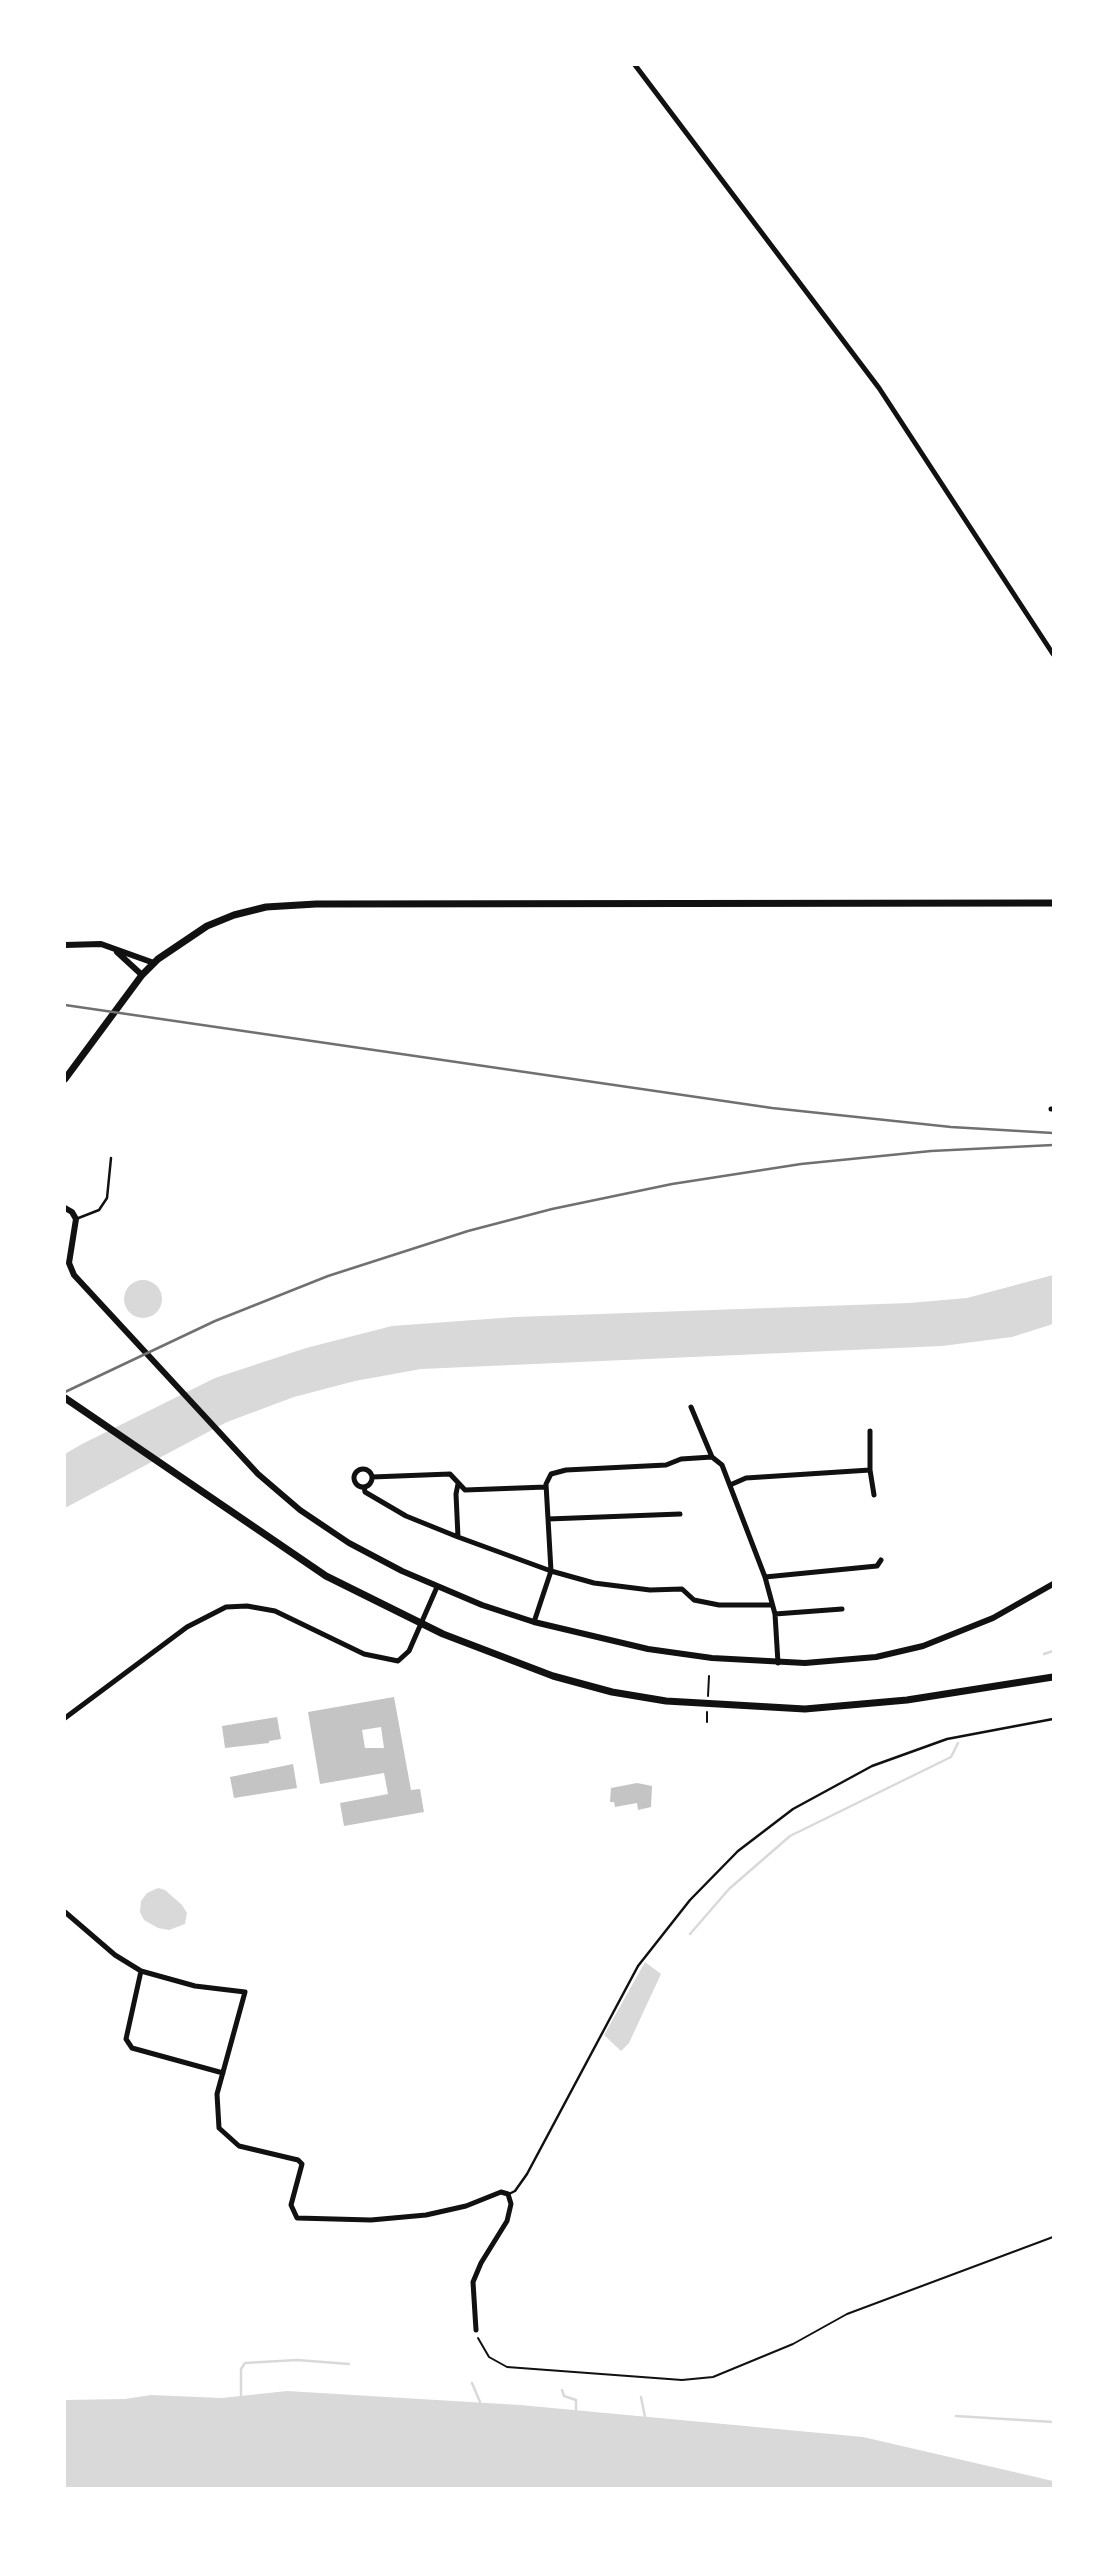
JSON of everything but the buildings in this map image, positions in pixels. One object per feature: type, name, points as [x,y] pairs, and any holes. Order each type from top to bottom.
[{"type":"main road","points":[[65,1079],[142,975],[172,947],[220,920],[249,911],[294,904],[1053,903]]},
{"type":"main road","points":[[65,1398],[269,1540],[389,1609],[496,1656],[553,1676],[612,1692],[720,1706],[805,1709],[907,1700],[1053,1677]]},
{"type":"street","points":[[635,65],[879,388],[1053,654]]},
{"type":"street","points":[[65,945],[89,942],[154,964]]},
{"type":"street","points":[[116,951],[142,975]]},
{"type":"street","points":[[65,1208],[72,1212],[76,1219],[70,1257],[74,1275],[236,1452],[292,1503],[327,1529],[437,1587],[534,1622],[677,1654],[778,1663],[841,1661],[901,1652],[982,1623],[1053,1584]]},
{"type":"street","points":[[691,1407],[712,1457],[720,1462],[765,1577],[775,1614],[778,1663]]},
{"type":"street","points":[[870,1431],[870,1470],[874,1494]]},
{"type":"street","points":[[534,1622],[551,1571],[546,1487],[551,1474],[559,1471],[666,1465],[681,1459],[712,1457]]},
{"type":"street","points":[[367,1470],[372,1478],[369,1485],[364,1487],[356,1484],[355,1473],[367,1470]]},
{"type":"street","points":[[730,1485],[746,1478],[870,1470]]},
{"type":"street","points":[[372,1478],[450,1474],[457,1478],[458,1537]]},
{"type":"street","points":[[458,1484],[465,1490],[546,1487]]},
{"type":"street","points":[[364,1487],[365,1492],[406,1516],[551,1571],[623,1587],[682,1589],[694,1600],[719,1605],[772,1605]]},
{"type":"street","points":[[548,1519],[680,1514]]},
{"type":"street","points":[[765,1577],[877,1566],[881,1560]]},
{"type":"street","points":[[65,1718],[187,1627],[226,1607],[247,1606],[275,1611],[329,1640],[389,1661],[403,1658],[437,1587]]},
{"type":"street","points":[[775,1614],[842,1609]]},
{"type":"street","points":[[65,1912],[115,1955],[141,1971],[188,1985],[245,1993],[216,2109],[219,2128],[239,2146],[298,2160],[302,2164],[291,2206],[297,2218],[371,2220],[426,2215],[466,2206],[500,2192],[508,2194],[511,2204],[507,2221],[473,2282],[476,2330]]},
{"type":"street","points":[[141,1971],[126,2039],[132,2048],[223,2073]]},
{"type":"lane","points":[[76,1219],[99,1210],[107,1198],[111,1158]]},
{"type":"lane","points":[[508,2194],[515,2191],[527,2175],[638,1966],[690,1900],[738,1851],[793,1809],[872,1766],[947,1739],[1053,1720]]},
{"type":"path","points":[[476,2330],[489,2357],[507,2367],[682,2380],[703,2379],[744,2366],[793,2344],[847,2314],[1053,2237]]},
{"type":"shaded area","points":[[1053,1275],[1053,1324],[1012,1337],[942,1346],[421,1369],[355,1381],[294,1397],[227,1422],[65,1508],[65,1454],[82,1444],[215,1378],[306,1348],[392,1326],[515,1317],[909,1303],[967,1298]]},
{"type":"shaded area","points":[[143,1280],[156,1286],[162,1299],[156,1312],[143,1318],[130,1312],[124,1299],[130,1286]]},
{"type":"shaded area","points":[[158,1888],[165,1890],[182,1905],[187,1913],[185,1924],[169,1930],[158,1928],[144,1920],[140,1912],[141,1901],[147,1893]]},
{"type":"shaded area","points":[[645,1962],[661,1974],[629,2043],[621,2051],[604,2035]]},
{"type":"shaded area","points":[[287,2391],[520,2405],[863,2437],[1053,2481],[1053,2488],[65,2488],[65,2400],[125,2399],[151,2395],[222,2398]]},
{"type":"waterway","points":[[1044,1654],[1053,1651]]},
{"type":"waterway","points":[[690,1934],[729,1889],[790,1836],[951,1757],[958,1743]]},
{"type":"waterway","points":[[241,2395],[241,2369],[245,2363],[297,2360],[349,2364]]},
{"type":"waterway","points":[[472,2383],[480,2402]]},
{"type":"waterway","points":[[562,2390],[564,2396],[576,2400],[576,2412]]},
{"type":"waterway","points":[[641,2397],[645,2417]]},
{"type":"waterway","points":[[956,2416],[1053,2422]]},
{"type":"railway","points":[[65,1005],[772,1108],[951,1127],[1053,1133]]},
{"type":"railway","points":[[65,1392],[215,1321],[328,1276],[468,1231],[552,1209],[672,1184],[801,1164],[931,1151],[1053,1145]]}]
